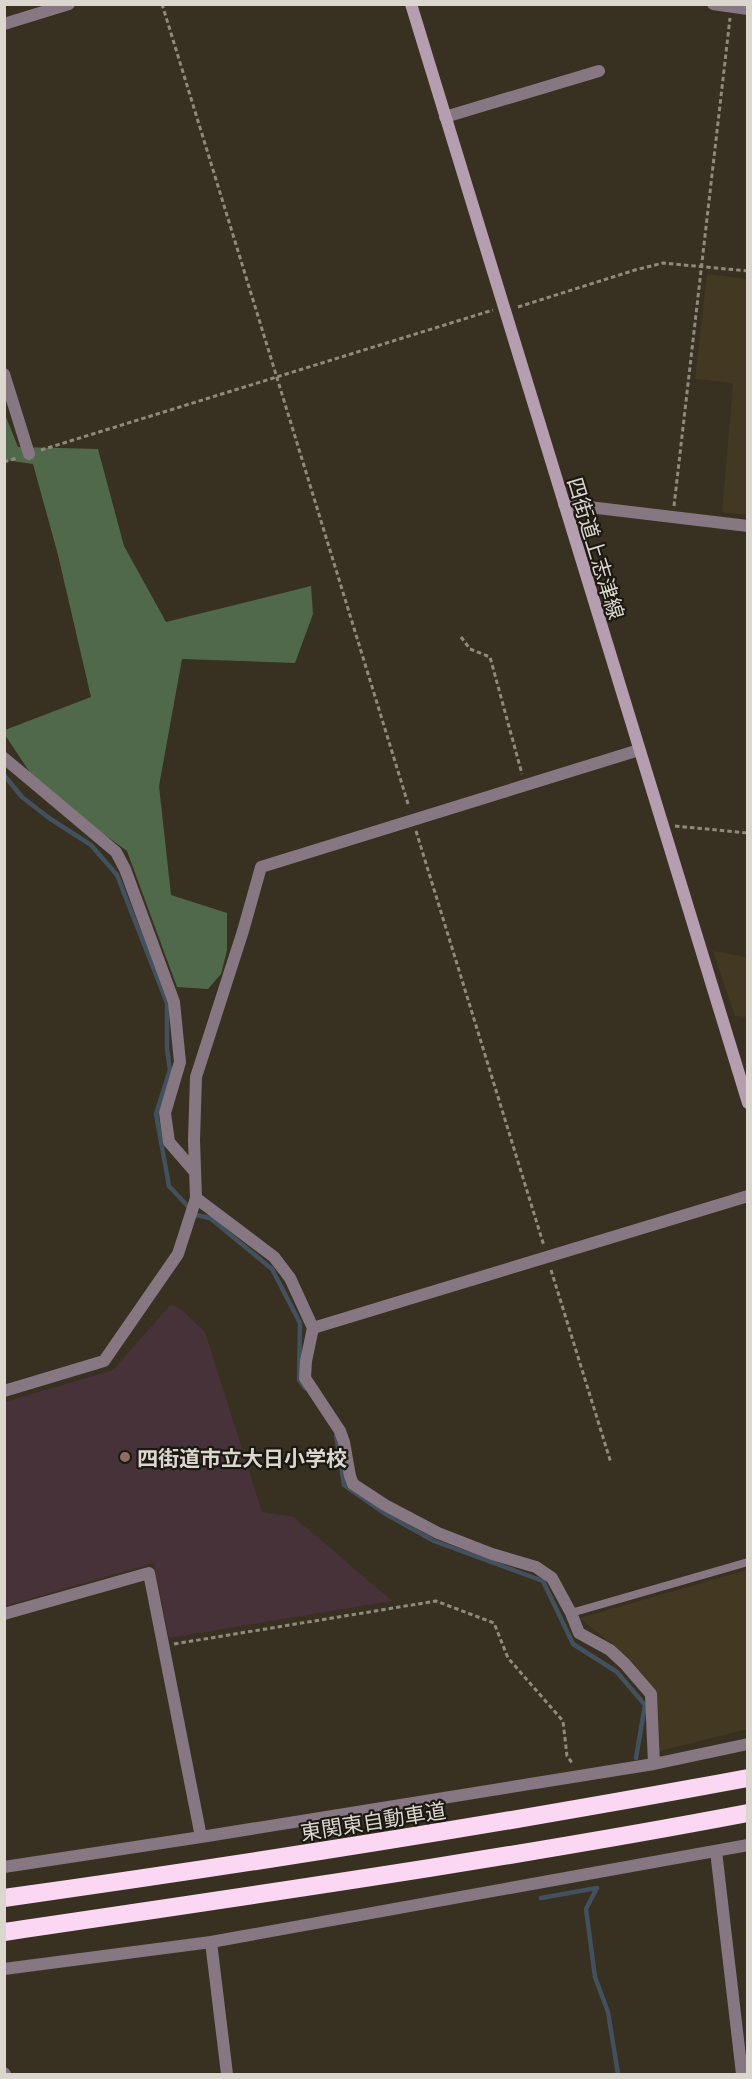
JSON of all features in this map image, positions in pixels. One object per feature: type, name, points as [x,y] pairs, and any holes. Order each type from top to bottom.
[{"type":"highway","name":"東関東自動車道","points":[[4,1898],[251,1863],[747,1778]]},
{"type":"highway","points":[[4,1932],[651,1832],[747,1813]]},
{"type":"main road","name":"四街道上志津線","points":[[411,4],[639,750],[745,1087],[747,1103]]},
{"type":"street","points":[[4,24],[69,4]]},
{"type":"street","points":[[713,4],[747,9]]},
{"type":"street","points":[[445,117],[599,71]]},
{"type":"street","points":[[4,374],[29,454]]},
{"type":"street","points":[[564,504],[747,526]]},
{"type":"street","points":[[4,1391],[104,1360],[178,1254],[196,1201],[196,1077],[261,867],[639,750]]},
{"type":"street","points":[[4,758],[116,852],[125,869],[174,1002],[180,1062],[165,1113],[169,1142],[195,1172]]},
{"type":"street","points":[[313,1328],[747,1196]]},
{"type":"street","points":[[196,1201],[274,1257],[290,1278],[313,1328],[305,1378],[340,1431],[353,1484],[385,1505],[438,1533],[492,1554],[536,1567],[552,1578],[579,1633],[610,1650],[651,1694],[654,1764]]},
{"type":"street","points":[[4,1614],[149,1573],[201,1837]]},
{"type":"street","points":[[4,1867],[654,1764],[747,1744]]},
{"type":"street","points":[[4,1969],[211,1942],[747,1845]]},
{"type":"street","points":[[716,1851],[742,2074]]},
{"type":"street","points":[[211,1942],[227,2074]]},
{"type":"lane","points":[[571,1613],[747,1562]]},
{"type":"path","points":[[162,4],[610,1463]]},
{"type":"path","points":[[673,517],[731,6]]},
{"type":"path","points":[[29,454],[635,270],[663,263],[747,271]]},
{"type":"path","points":[[461,638],[470,649],[490,657],[525,784]]},
{"type":"path","points":[[662,824],[747,833]]},
{"type":"path","points":[[164,1646],[436,1601],[494,1623],[508,1658],[563,1721],[567,1756],[582,1775]]},
{"type":"shaded area","points":[[707,274],[747,279],[747,515],[722,512],[733,383],[695,379]]},
{"type":"shaded area","points":[[713,951],[747,957],[747,1017],[735,1016]]},
{"type":"shaded area","name":"四街道市立大日小学校","points":[[171,1304],[183,1311],[205,1332],[262,1512],[294,1517],[392,1601],[169,1638],[154,1563],[5,1606],[5,1402],[113,1370]]},
{"type":"shaded area","points":[[747,1570],[747,1729],[660,1751],[657,1692],[613,1645],[580,1618]]},
{"type":"green space","points":[[4,412],[18,447],[98,449],[124,546],[166,622],[311,586],[313,614],[295,663],[182,659],[159,786],[171,895],[227,913],[227,950],[221,974],[208,989],[177,987],[127,851],[41,789],[5,735],[5,730],[91,697],[58,555],[33,464],[5,460]]},
{"type":"waterway","points":[[4,775],[22,797],[49,818],[91,845],[117,875],[167,1003],[167,1049],[170,1070],[156,1114],[169,1186],[196,1215],[210,1218],[272,1269],[300,1323],[299,1380],[305,1388]]},
{"type":"waterway","points":[[336,1435],[344,1485],[384,1513],[434,1541],[543,1581],[573,1644],[617,1672],[645,1705],[636,1758]]},
{"type":"waterway","points":[[541,1898],[597,1888],[586,1909],[595,1977],[608,2012],[618,2074]]},
{"type":"place","name":"四街道市立大日小学校","points":[[125,1457]]}]
